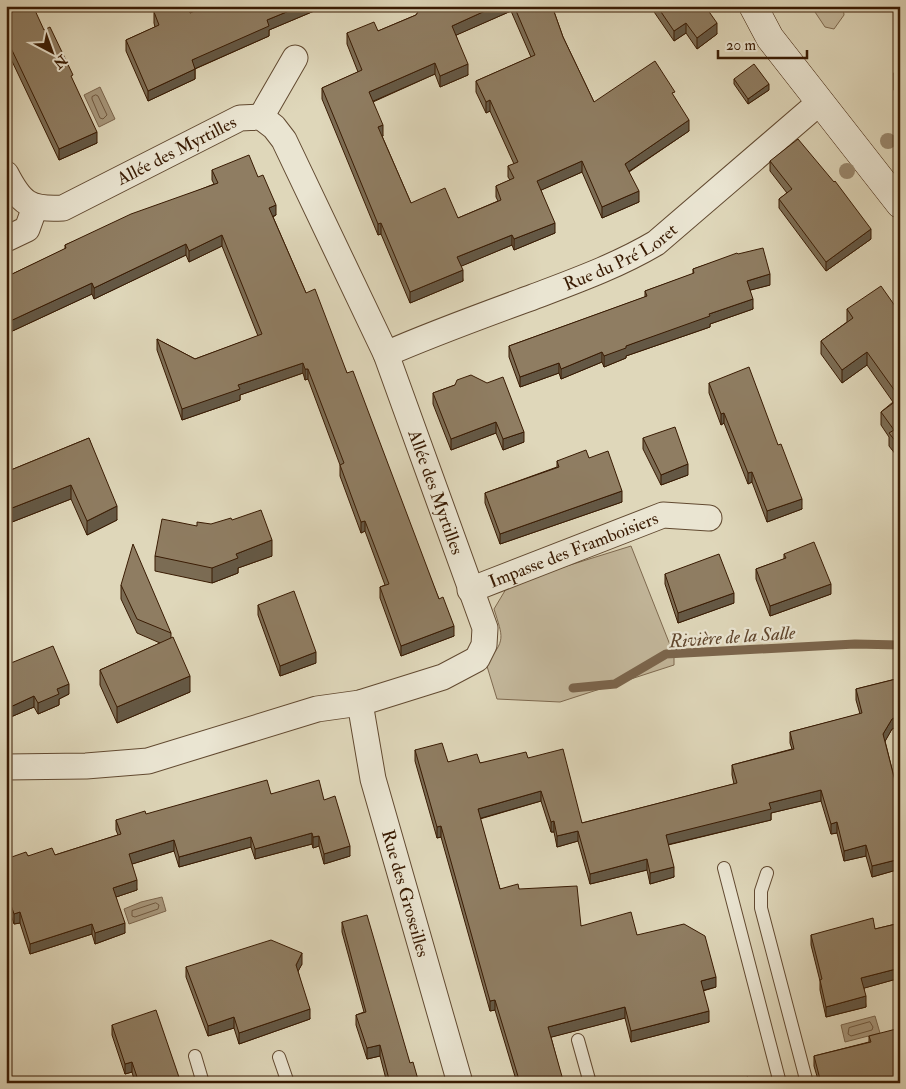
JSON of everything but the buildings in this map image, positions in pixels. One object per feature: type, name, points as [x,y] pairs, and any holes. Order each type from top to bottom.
[{"type":"main road","points":[[754,6],[770,38],[900,204]]},
{"type":"street","points":[[262,116],[295,58]]},
{"type":"street","name":"Rue du Pré Loret","points":[[386,354],[420,339],[602,271],[636,255],[656,243],[820,102]]},
{"type":"street","name":"Allée des Myrtilles","points":[[6,767],[86,766],[148,760],[317,709],[360,703],[443,677],[477,659],[484,645],[485,628],[386,354],[284,140],[274,127],[262,116],[240,118],[63,208],[35,207]]},
{"type":"street","points":[[6,174],[16,193],[35,207],[27,229],[6,239]]},
{"type":"street","name":"Impasse des Framboisiers","points":[[470,590],[663,515],[709,518]]},
{"type":"street","name":"Rue des Groseilles","points":[[360,703],[373,779],[460,1083]]},
{"type":"lane","points":[[724,868],[780,1083]]},
{"type":"lane","points":[[767,873],[761,891],[761,908],[807,1083]]},
{"type":"lane","points":[[578,1040],[590,1083]]},
{"type":"lane","points":[[195,1056],[204,1083]]},
{"type":"lane","points":[[279,1057],[288,1083]]},
{"type":"shaded area","points":[[811,6],[843,6],[844,15],[834,29],[825,27]]},
{"type":"shaded area","points":[[631,546],[674,655],[674,665],[560,702],[497,699],[486,663],[500,643],[501,633],[494,609],[509,584]]},
{"type":"water","points":[[100,87],[115,119],[99,127],[84,95]]},
{"type":"water","points":[[162,897],[166,911],[129,924],[124,909],[141,902]]},
{"type":"water","points":[[875,1016],[880,1033],[845,1042],[841,1025]]},
{"type":"waterway","name":"Rivière de la Salle","points":[[573,688],[615,684],[666,654],[855,644],[900,645]]}]
